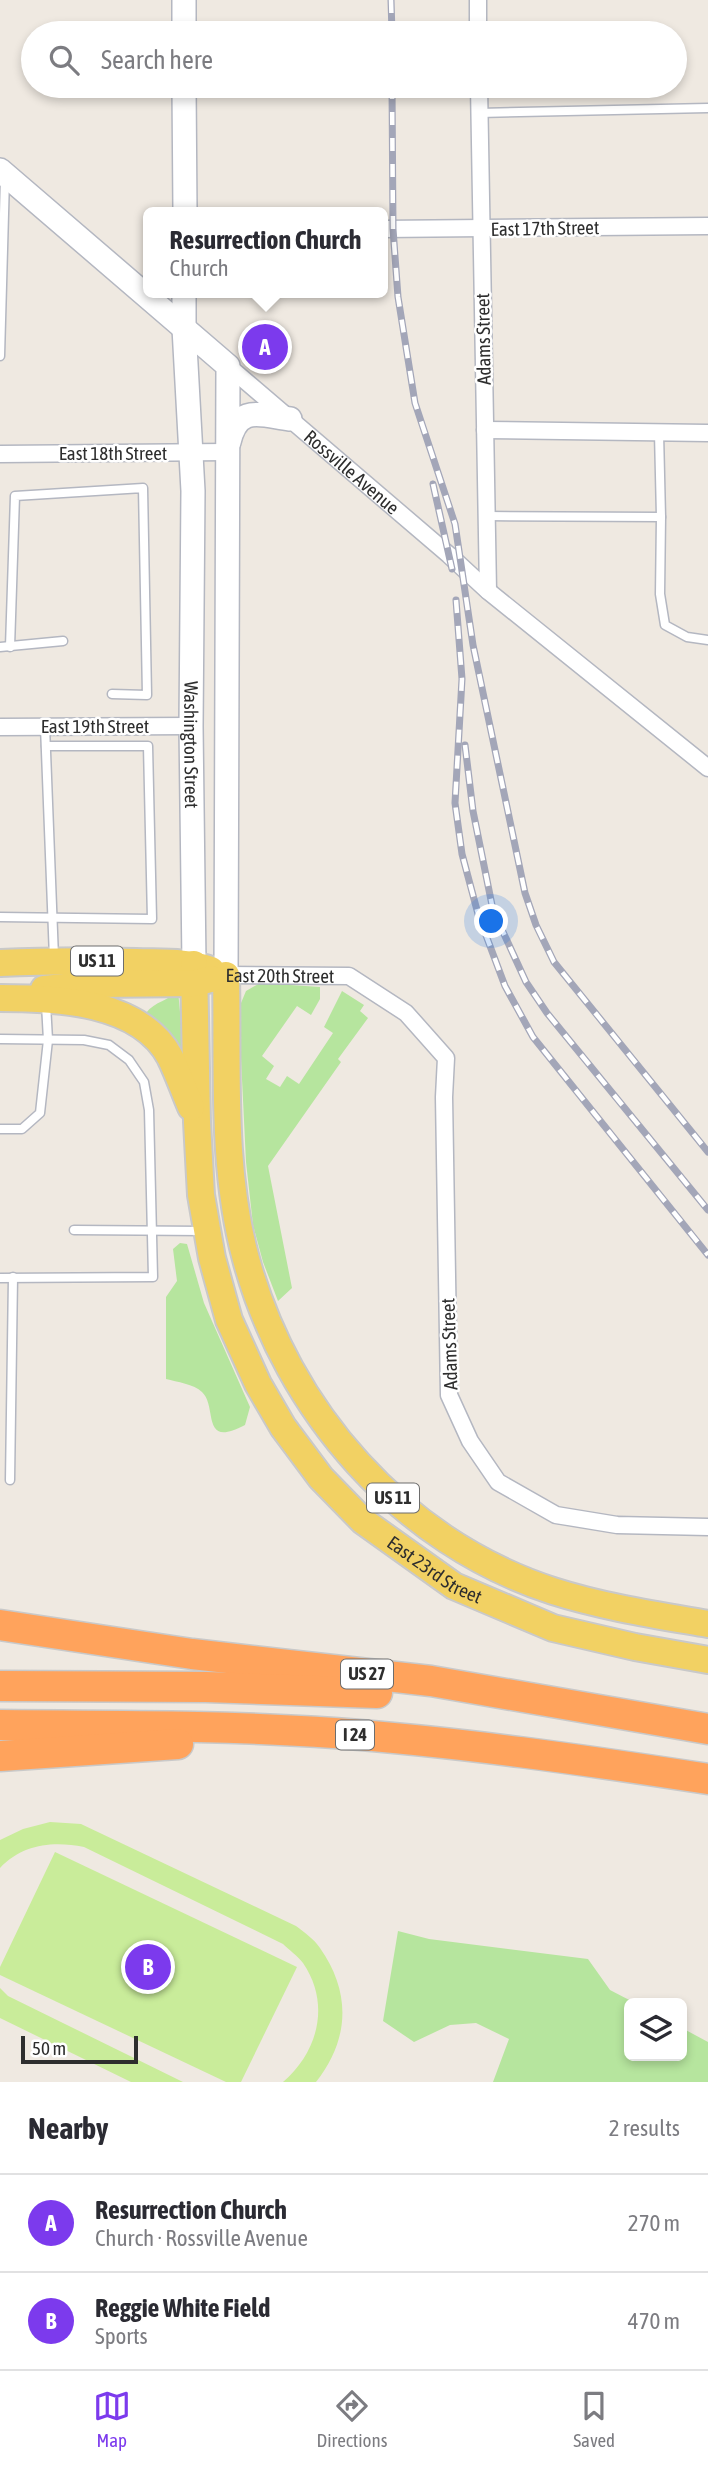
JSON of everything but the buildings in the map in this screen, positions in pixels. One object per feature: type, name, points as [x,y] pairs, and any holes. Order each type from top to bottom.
[{"type":"highway","name":"US 27","points":[[8,1625],[192,1654],[431,1681],[708,1730]]},
{"type":"highway","name":"I 24","points":[[0,1686],[206,1687],[377,1693],[708,1730]]},
{"type":"highway","name":"I 24","points":[[0,1725],[154,1726],[333,1733],[542,1754],[708,1779]]},
{"type":"highway","points":[[0,1756],[333,1733]]},
{"type":"main road","name":"East 20th Street","points":[[0,963],[54,961],[226,975]]},
{"type":"main road","name":"Washington Street","points":[[194,974],[201,1195]]},
{"type":"main road","points":[[2,998],[42,989],[194,974]]},
{"type":"main road","name":"Washington Street","points":[[226,975],[229,1144],[235,1201]]},
{"type":"main road","name":"US 11","points":[[2,998],[106,1009],[132,1020],[154,1037],[170,1056],[197,1122]]},
{"type":"main road","name":"East 23rd Street","points":[[201,1195],[229,1320],[258,1384],[283,1427],[321,1478],[363,1521],[454,1586],[553,1628],[708,1660]]},
{"type":"main road","name":"East 23rd Street","points":[[235,1201],[245,1258],[264,1315],[287,1365],[314,1410],[348,1454],[388,1494],[439,1534],[486,1563],[552,1590],[628,1610],[708,1624]]},
{"type":"street","points":[[184,0],[184,21]]},
{"type":"street","points":[[478,0],[478,21]]},
{"type":"street","points":[[184,98],[185,207]]},
{"type":"street","name":"Adams Street","points":[[479,98],[488,591]]},
{"type":"street","name":"Rossville Avenue","points":[[3,173],[143,293]]},
{"type":"street","name":"East 17th Street","points":[[388,229],[708,226]]},
{"type":"street","name":"Rossville Avenue","points":[[149,298],[488,591],[708,768]]},
{"type":"street","name":"Washington Street","points":[[184,298],[193,491],[191,726],[194,974]]},
{"type":"street","name":"Washington Street","points":[[226,975],[228,366]]},
{"type":"street","points":[[227,452],[232,428],[238,419],[252,414],[290,419]]},
{"type":"street","points":[[485,430],[708,433]]},
{"type":"street","name":"East 18th Street","points":[[0,454],[227,452]]},
{"type":"street","name":"East 19th Street","points":[[0,726],[191,726]]},
{"type":"street","name":"East 20th Street","points":[[226,975],[349,976],[406,1013],[446,1058]]},
{"type":"street","name":"Adams Street","points":[[446,1058],[444,1097],[449,1395],[470,1441],[498,1482],[556,1515],[617,1525],[708,1527]]},
{"type":"lane","points":[[479,113],[708,108]]},
{"type":"lane","points":[[0,356],[3,173]]},
{"type":"lane","points":[[659,433],[660,594],[665,625],[687,638],[708,640]]},
{"type":"lane","points":[[10,647],[15,496],[142,488],[147,695],[113,694]]},
{"type":"lane","points":[[486,516],[661,517]]},
{"type":"lane","points":[[0,647],[63,641]]},
{"type":"lane","points":[[45,726],[54,961]]},
{"type":"lane","points":[[0,917],[152,919],[148,746],[46,746]]},
{"type":"lane","points":[[0,1129],[22,1129],[40,1113],[48,1040],[46,1001]]},
{"type":"lane","points":[[0,1039],[84,1041],[109,1045],[130,1060],[144,1082],[149,1110],[153,1277],[0,1278]]},
{"type":"lane","points":[[74,1230],[207,1231]]},
{"type":"lane","points":[[10,1480],[13,1278]]},
{"type":"green space","points":[[260,983],[320,987],[320,999],[311,1015],[297,1006],[262,1056],[274,1066],[266,1079],[280,1087],[287,1076],[299,1084],[333,1033],[324,1027],[342,991],[364,1005],[360,1011],[368,1018],[338,1059],[341,1062],[268,1166],[292,1288],[278,1301],[253,1225],[246,1162],[241,1003],[246,991]]},
{"type":"green space","points":[[178,990],[184,1056],[172,1037],[146,1013]]},
{"type":"green space","points":[[180,1243],[187,1244],[204,1303],[250,1407],[245,1425],[231,1431],[222,1432],[216,1429],[207,1399],[199,1389],[166,1379],[166,1297],[177,1281],[173,1249]]},
{"type":"green space","points":[[50,1822],[81,1824],[296,1926],[312,1939],[320,1948],[337,1981],[342,2015],[335,2049],[316,2082],[283,2082],[305,2057],[317,2027],[317,1995],[312,1979],[299,1958],[283,1944],[84,1847],[61,1844],[39,1846],[18,1854],[0,1868],[0,1840],[23,1829]]},
{"type":"green space","points":[[55,1852],[297,1967],[241,2082],[226,2082],[0,1975],[0,1967]]},
{"type":"green space","points":[[398,1931],[429,1939],[588,1959],[610,1990],[625,1998],[624,2061],[687,2061],[687,2031],[708,2042],[708,2082],[493,2082],[509,2039],[476,2023],[450,2025],[414,2042],[383,2021]]},
{"type":"green space","points":[[0,1988],[8,1996],[183,2082],[131,2082],[0,2018]]},
{"type":"railway","points":[[391,0],[392,21]]},
{"type":"railway","points":[[392,98],[393,229],[398,297],[415,403],[455,524],[473,645],[525,893],[536,925],[554,962],[708,1152]]},
{"type":"railway","points":[[433,484],[452,569]]},
{"type":"railway","points":[[456,600],[462,679],[455,803],[462,854],[478,914],[505,986],[533,1037],[708,1255]]},
{"type":"railway","points":[[465,745],[473,811],[493,910],[526,982],[547,1013],[708,1210]]},
{"type":"place","name":"Resurrection Church","points":[[265,347]]},
{"type":"place","name":"Reggie White Field","points":[[148,1967]]}]
